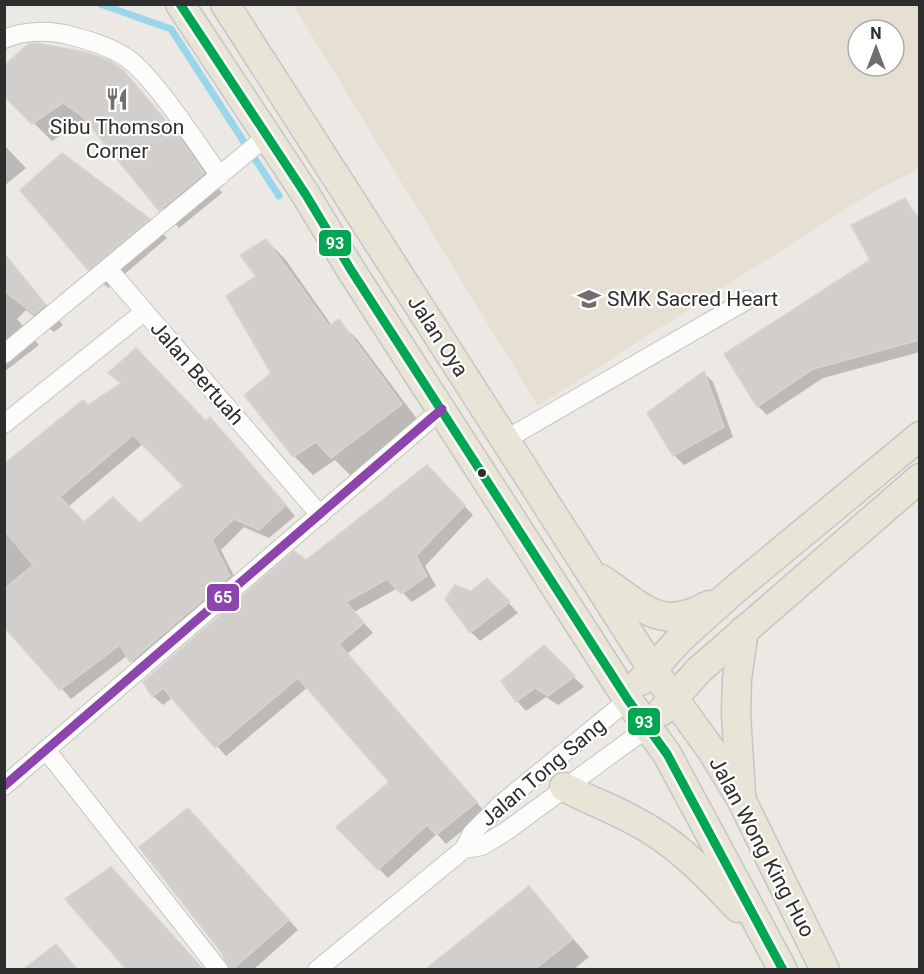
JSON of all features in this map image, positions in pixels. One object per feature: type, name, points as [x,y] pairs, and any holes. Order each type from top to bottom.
[{"type":"main road","name":"Jalan Oya","points":[[225,4],[651,667],[674,698]]},
{"type":"main road","name":"Jalan Oya","points":[[180,6],[261,141],[442,409],[647,728]]},
{"type":"main road","points":[[628,700],[651,667],[733,591],[920,436]]},
{"type":"main road","points":[[647,728],[699,670],[920,478]]},
{"type":"main road","points":[[592,573],[656,615],[668,618],[693,613],[733,591]]},
{"type":"main road","points":[[741,799],[736,702],[744,630]]},
{"type":"main road","name":"Jalan Wong King Huo","points":[[674,698],[741,799],[825,969]]},
{"type":"main road","name":"Jalan Wong King Huo","points":[[647,728],[667,754],[783,969]]},
{"type":"main road","points":[[564,787],[632,819],[677,848],[695,863],[762,933]]},
{"type":"street","points":[[4,39],[17,33],[59,33],[97,43],[126,57],[151,83],[220,176]]},
{"type":"street","points":[[4,354],[261,141]]},
{"type":"street","points":[[108,269],[144,312]]},
{"type":"street","points":[[505,440],[747,300]]},
{"type":"street","name":"Jalan Bertuah","points":[[4,424],[144,312],[320,515]]},
{"type":"street","points":[[4,786],[48,751],[442,409]]},
{"type":"street","name":"Jalan Tong Sang","points":[[317,969],[464,849],[472,833],[500,805],[628,700]]},
{"type":"street","name":"Jalan Tong Sang","points":[[464,849],[482,846],[647,728]]},
{"type":"street","points":[[48,751],[219,969]]},
{"type":"shaded area","name":"SMK Sacred Heart","points":[[293,5],[919,5],[919,169],[871,193],[538,406]]},
{"type":"building","points":[[37,43],[89,53],[110,61],[123,70],[174,130],[204,173],[159,211],[82,116],[63,103],[32,124],[4,96],[4,66],[28,44]]},
{"type":"building","points":[[62,153],[150,219],[88,270],[20,190]]},
{"type":"building","points":[[905,198],[920,223],[920,340],[813,369],[757,407],[724,354],[870,260],[851,225]]},
{"type":"building","points":[[266,239],[329,326],[339,319],[402,404],[331,458],[316,442],[293,457],[244,395],[271,373],[226,296],[256,276],[240,255]]},
{"type":"building","points":[[4,255],[45,305],[34,314],[4,291]]},
{"type":"building","points":[[136,348],[206,421],[210,417],[286,505],[259,530],[234,519],[212,540],[230,576],[130,662],[120,645],[60,690],[4,627],[4,589],[33,565],[4,530],[4,464],[83,400],[88,405],[121,383],[108,373]],"holes":[[[133,435],[183,486],[140,523],[113,497],[84,522],[60,497]]]},
{"type":"building","points":[[704,371],[724,427],[673,456],[647,413]]},
{"type":"building","points":[[427,465],[465,505],[416,556],[427,576],[401,594],[387,579],[346,602],[364,623],[339,644],[477,802],[436,835],[427,825],[378,870],[336,827],[389,782],[298,678],[215,748],[163,688],[152,697],[143,682],[294,551],[306,560]]},
{"type":"building","points":[[487,578],[510,602],[470,633],[445,599],[455,585],[471,591]]},
{"type":"building","points":[[544,645],[575,676],[548,696],[535,688],[516,702],[501,681]]},
{"type":"building","points":[[188,808],[289,920],[233,969],[230,969],[221,952],[139,847]]},
{"type":"building","points":[[111,867],[204,969],[126,969],[65,899]]},
{"type":"building","points":[[529,886],[573,939],[535,969],[426,969]]},
{"type":"building","points":[[56,944],[77,969],[24,969]]},
{"type":"waterway","points":[[100,4],[171,29],[279,196]]},
{"type":"transit line","name":"93","points":[[180,4],[306,195],[351,270],[628,700],[667,754],[783,970]]},
{"type":"transit line","name":"65","points":[[4,786],[442,409]]},
{"type":"place","name":"Sibu Thomson Corner","points":[[117,99]]},
{"type":"place","name":"SMK Sacred Heart","points":[[589,299]]}]
